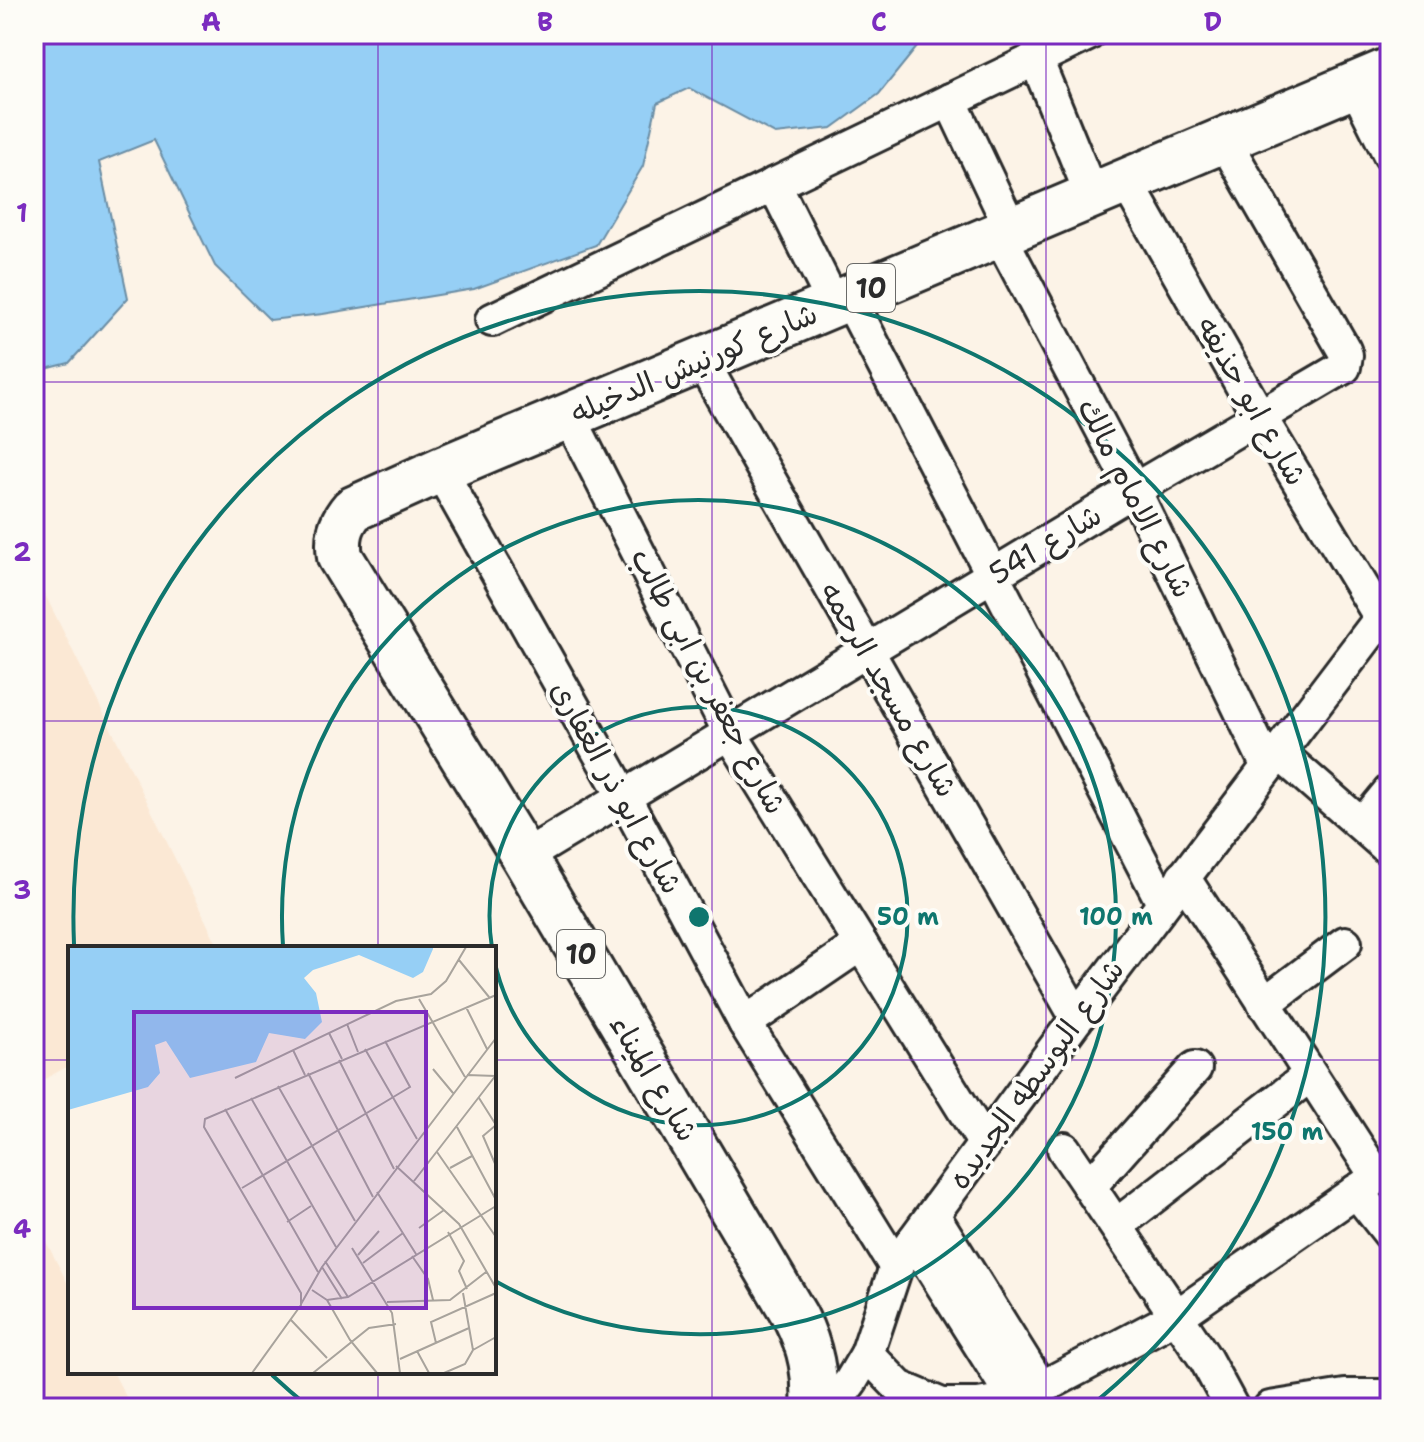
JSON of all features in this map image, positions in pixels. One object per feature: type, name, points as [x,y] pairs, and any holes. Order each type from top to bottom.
[{"type":"main road","name":"شارع كورنيش الدخيله","points":[[353,509],[1372,78]]},
{"type":"main road","name":"شارع الميناء","points":[[353,509],[339,532],[340,557],[524,857],[796,1318],[811,1353],[814,1408]]},
{"type":"street","points":[[492,320],[1088,34]]},
{"type":"street","name":"شارع ابو حذيفه","points":[[1036,59],[1109,188],[1385,612]]},
{"type":"street","points":[[1372,78],[1390,155]]},
{"type":"street","name":"شارع الامام مالك","points":[[950,100],[1005,232],[1272,758]]},
{"type":"street","name":"شارع 541","points":[[524,857],[1344,367],[1346,355],[1224,140]]},
{"type":"street","points":[[774,184],[993,575],[1163,903]]},
{"type":"street","name":"شارع مسجد الرحمه","points":[[701,360],[1077,1018]]},
{"type":"street","name":"شارع جعفر بن ابى طالب","points":[[569,416],[730,733],[985,1144]]},
{"type":"street","name":"شارع ابو ذر الغفارى","points":[[440,470],[624,797],[745,1023],[896,1267]]},
{"type":"street","name":"شارع البوسطه الجديده","points":[[831,1408],[867,1354],[896,1267],[1077,1018],[1385,612]]},
{"type":"street","points":[[1272,758],[1363,824],[1390,850]]},
{"type":"street","points":[[1363,824],[1390,791]]},
{"type":"street","points":[[1183,877],[1374,1179],[1390,1234]]},
{"type":"street","points":[[1264,1004],[1345,943]]},
{"type":"street","points":[[745,1023],[861,944]]},
{"type":"street","points":[[1090,1186],[1195,1068]]},
{"type":"street","points":[[1117,1225],[1310,1075]]},
{"type":"street","points":[[1064,1149],[1206,1360],[1232,1408]]},
{"type":"street","points":[[867,1354],[899,1387],[943,1406],[978,1405],[1027,1393],[1177,1316],[1374,1179]]},
{"type":"street","points":[[924,1228],[1027,1393]]},
{"type":"street","points":[[1270,1408],[1345,1396],[1390,1396]]},
{"type":"shaded area","points":[[34,572],[218,946],[68,946],[68,1066],[34,1085]]},
{"type":"shaded area","points":[[34,1218],[68,1284],[68,1374],[114,1374],[132,1408],[34,1408]]},
{"type":"water","points":[[34,34],[919,34],[917,47],[879,94],[832,128],[775,134],[689,88],[657,103],[643,166],[596,245],[474,289],[323,314],[270,320],[215,266],[154,140],[99,162],[128,298],[69,363],[34,372]]}]
